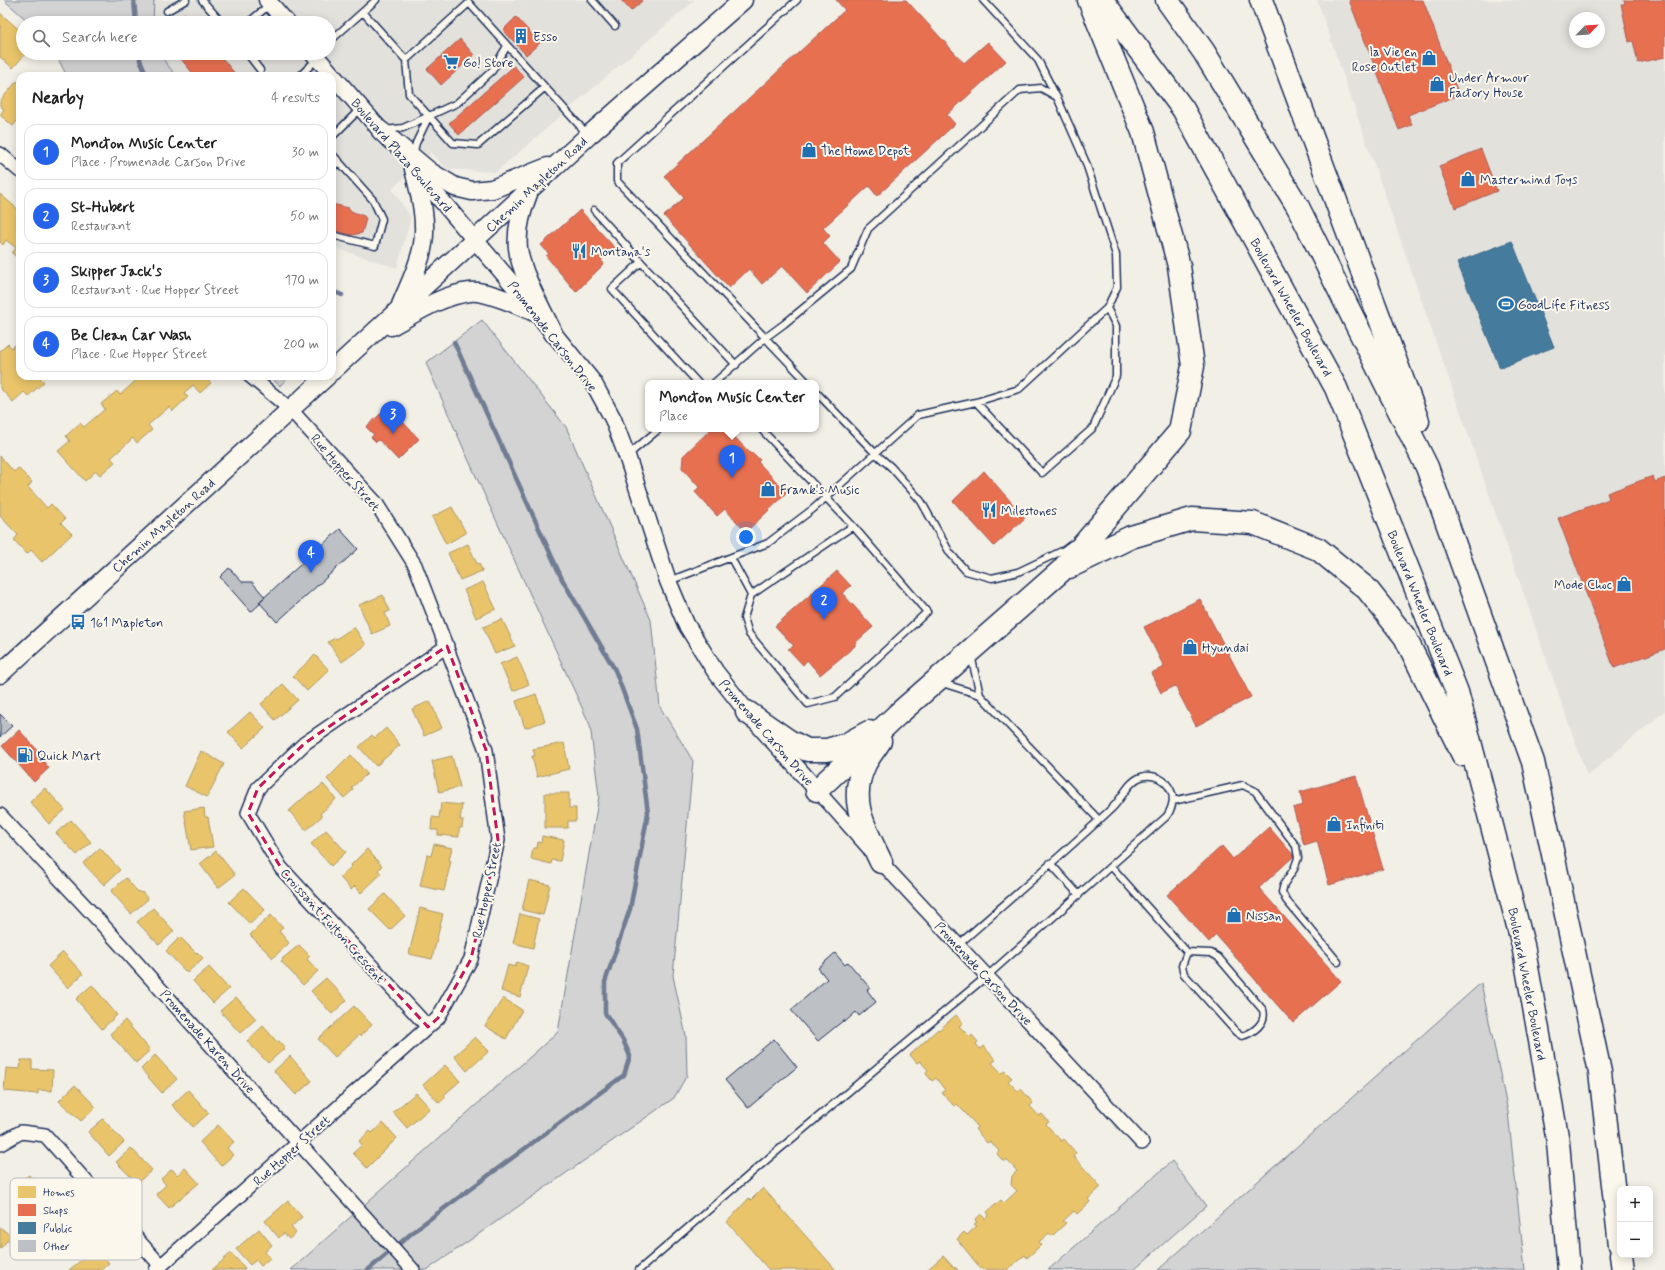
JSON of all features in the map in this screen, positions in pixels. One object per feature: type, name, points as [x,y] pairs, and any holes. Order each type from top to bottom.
[{"type":"highway","points":[[817,790],[897,715],[1061,571],[1180,431],[1193,366],[1179,266],[1143,132],[1089,0]]},
{"type":"highway","name":"Boulevard Wheeler Boulevard","points":[[1102,0],[1183,109],[1336,388],[1456,692],[1523,945],[1535,1020],[1558,1142],[1569,1270]]},
{"type":"highway","points":[[1167,0],[1204,52],[1298,207],[1427,467],[1533,762]]},
{"type":"highway","points":[[1264,5],[1518,691],[1600,1072],[1617,1222]]},
{"type":"highway","points":[[1061,571],[1131,537],[1192,519],[1253,523],[1318,549],[1366,589],[1405,637],[1463,755],[1535,1020]]},
{"type":"highway","points":[[747,712],[789,741],[807,750],[827,750],[847,744],[897,715]]},
{"type":"highway","points":[[881,862],[861,819],[857,798],[859,780],[865,764],[897,715]]},
{"type":"highway","points":[[1621,1258],[1623,1270]]},
{"type":"main road","name":"Chemin Mapleton Road","points":[[336,367],[558,163],[743,0]]},
{"type":"main road","points":[[381,131],[413,163],[455,187],[472,191],[492,189],[558,163]]},
{"type":"main road","points":[[399,310],[418,264],[425,231],[422,206],[413,163]]},
{"type":"main road","points":[[529,190],[519,224],[518,249],[526,275],[553,333]]},
{"type":"main road","points":[[367,339],[449,296],[471,292],[492,296],[537,313]]},
{"type":"main road","name":"Chemin Mapleton Road","points":[[0,674],[323,380]]},
{"type":"street","points":[[269,2],[281,16]]},
{"type":"street","name":"Boulevard Plaza Boulevard","points":[[320,60],[330,72]]},
{"type":"street","name":"Boulevard Plaza Boulevard","points":[[336,79],[381,131]]},
{"type":"street","points":[[0,154],[16,168]]},
{"type":"street","name":"Boulevard Plaza Boulevard","points":[[413,163],[475,240]]},
{"type":"street","name":"Promenade Carson Drive","points":[[475,240],[593,382],[613,419],[668,581],[686,624],[715,671],[747,712],[881,862],[1142,1142]]},
{"type":"street","name":"Rue Hopper Street","points":[[159,1268],[438,1018],[471,959],[498,840],[486,750],[447,646],[414,565],[376,503],[290,409],[255,380]]},
{"type":"street","name":"Croissant Fulton Crescent","points":[[428,1027],[281,868],[248,813],[258,788],[305,743],[447,646]]},
{"type":"street","name":"Promenade Karen Drive","points":[[0,814],[101,923],[413,1270]]},
{"type":"street","points":[[0,1144],[22,1132],[45,1135],[82,1178]]},
{"type":"street","points":[[142,1248],[159,1268]]},
{"type":"lane","points":[[167,11],[186,0]]},
{"type":"lane","points":[[202,0],[216,16]]},
{"type":"lane","points":[[336,36],[376,0]]},
{"type":"lane","points":[[592,0],[615,26]]},
{"type":"lane","points":[[797,0],[618,163],[617,181],[805,380]]},
{"type":"lane","points":[[668,581],[768,543],[826,498],[918,415],[976,402],[1019,389],[1107,308],[1116,286],[1116,255],[1086,163],[1057,97],[1038,60],[983,0]]},
{"type":"lane","points":[[255,16],[269,2]]},
{"type":"lane","points":[[406,60],[469,3],[588,136]]},
{"type":"lane","points":[[363,12],[406,60],[409,94],[453,143],[478,145],[544,88]]},
{"type":"lane","points":[[381,131],[403,128],[456,103],[492,71],[507,46]]},
{"type":"lane","points":[[252,60],[260,70]]},
{"type":"lane","points":[[303,72],[312,60]]},
{"type":"lane","points":[[718,380],[765,338],[851,269],[868,229],[1020,90],[1041,88],[1057,97]]},
{"type":"lane","points":[[336,132],[361,108]]},
{"type":"lane","points":[[413,163],[416,143],[429,116]]},
{"type":"lane","points":[[336,158],[373,200],[382,219],[375,246],[336,236]]},
{"type":"lane","points":[[336,164],[339,161]]},
{"type":"lane","points":[[594,210],[736,365]]},
{"type":"lane","points":[[641,262],[612,289],[695,380]]},
{"type":"lane","points":[[976,402],[1042,473],[1093,428],[1116,376],[1116,326],[1107,308]]},
{"type":"lane","points":[[819,395],[875,453],[891,467],[921,501],[950,553],[966,571],[992,578],[1018,572],[1064,550],[1076,540]]},
{"type":"lane","points":[[626,456],[655,432]]},
{"type":"lane","points":[[764,432],[853,526],[927,612],[835,697],[808,704],[749,634],[744,618],[751,595],[853,526]]},
{"type":"lane","points":[[1083,536],[1107,516]]},
{"type":"lane","points":[[731,558],[751,595]]},
{"type":"lane","points":[[970,651],[980,695]]},
{"type":"lane","points":[[936,681],[980,695],[1099,820]]},
{"type":"lane","points":[[639,1270],[770,1157],[987,976],[1167,816],[1172,809],[1173,801],[1172,792],[1168,785],[1163,780],[1149,776],[1141,777],[1135,780],[1117,803],[1099,820],[958,944]]},
{"type":"lane","points":[[1173,801],[1243,785],[1255,791],[1296,846],[1298,858],[1294,869],[1284,884],[1282,892],[1286,900],[1338,962]]},
{"type":"lane","points":[[1050,863],[1079,895]]},
{"type":"lane","points":[[1111,866],[1187,952],[1207,952],[1218,957],[1263,1010],[1263,1022],[1248,1034],[1242,1036],[1236,1032],[1184,974],[1182,966],[1187,952]]},
{"type":"highlighted area","points":[[447,646],[486,750],[498,840],[471,959],[438,1018],[428,1027],[387,984],[281,868],[248,813],[258,788],[305,743]]},
{"type":"shaded area","points":[[4,0],[154,0],[153,16],[22,16]]},
{"type":"shaded area","points":[[154,0],[695,0],[496,172],[447,169],[431,153],[392,189],[411,217],[397,268],[336,248],[336,72],[173,72],[164,60],[336,60],[336,16],[153,16]]},
{"type":"shaded area","points":[[1317,0],[1665,0],[1665,711],[1587,776]]},
{"type":"shaded area","points":[[59,60],[164,60],[173,72],[65,72]]},
{"type":"shaded area","points":[[482,320],[566,427],[651,620],[660,707],[693,761],[673,976],[686,1036],[687,1075],[674,1098],[427,1270],[291,1270],[558,1032],[599,796],[590,725],[469,461],[426,363]]},
{"type":"shaded area","points":[[273,380],[285,380],[280,386]]},
{"type":"shaded area","points":[[1481,983],[1508,1112],[1525,1270],[1158,1270]]},
{"type":"shaded area","points":[[1172,1161],[1206,1206],[1134,1270],[1048,1270]]},
{"type":"building: Homes","points":[[0,13],[16,27],[16,60],[20,60],[13,68],[0,57]]},
{"type":"building: Homes","points":[[16,82],[16,122],[13,126],[0,115],[4,109],[0,106],[0,101]]},
{"type":"building: Homes","points":[[0,194],[16,208],[16,248],[6,240],[3,245],[0,242]]},
{"type":"building: Homes","points":[[16,248],[16,256],[12,253]]},
{"type":"building: Homes","points":[[8,344],[12,348],[16,344],[16,380],[42,380],[44,382],[28,396],[24,392],[13,402],[0,388],[0,351]]},
{"type":"building: Homes","points":[[137,380],[208,380],[211,383],[200,393],[193,385],[184,393],[188,397],[173,411],[169,407],[148,425],[152,430],[137,443],[133,438],[111,458],[115,462],[100,475],[96,471],[85,481],[58,451],[70,441],[66,436],[80,423],[84,427],[105,409],[101,404],[117,391],[120,395]]},
{"type":"building: Homes","points":[[0,456],[14,472],[18,468],[32,482],[28,487],[47,508],[51,504],[65,519],[61,523],[72,534],[42,562],[31,550],[27,554],[14,540],[18,535],[0,516]]},
{"type":"building: Homes","points":[[452,507],[466,533],[446,544],[432,517]]},
{"type":"building: Homes","points":[[468,544],[477,564],[479,563],[482,571],[460,580],[448,553]]},
{"type":"building: Homes","points":[[483,582],[496,609],[476,618],[464,590]]},
{"type":"building: Homes","points":[[383,595],[390,611],[385,613],[390,626],[372,634],[359,605]]},
{"type":"building: Homes","points":[[502,619],[515,646],[495,654],[483,627]]},
{"type":"building: Homes","points":[[354,627],[366,645],[342,662],[328,642],[335,638],[336,639]]},
{"type":"building: Homes","points":[[315,655],[329,670],[307,691],[293,676]]},
{"type":"building: Homes","points":[[517,657],[529,684],[513,691],[500,664]]},
{"type":"building: Homes","points":[[283,684],[298,700],[275,720],[261,704]]},
{"type":"building: Homes","points":[[536,694],[545,721],[525,728],[516,701]]},
{"type":"building: Homes","points":[[430,701],[442,728],[424,736],[412,709]]},
{"type":"building: Homes","points":[[250,712],[265,728],[243,748],[228,732]]},
{"type":"building: Homes","points":[[386,728],[400,745],[376,766],[359,747],[372,735],[375,738]]},
{"type":"building: Homes","points":[[564,743],[569,769],[537,777],[532,756],[535,756],[533,749]]},
{"type":"building: Homes","points":[[201,751],[224,764],[207,797],[185,786]]},
{"type":"building: Homes","points":[[351,755],[367,774],[351,788],[353,790],[344,798],[327,779]]},
{"type":"building: Homes","points":[[452,756],[460,787],[439,792],[432,761]]},
{"type":"building: Homes","points":[[323,784],[336,799],[320,814],[322,816],[306,830],[289,811],[310,792],[312,793]]},
{"type":"building: Homes","points":[[45,788],[65,810],[49,824],[30,802]]},
{"type":"building: Homes","points":[[545,793],[569,793],[569,808],[576,808],[576,821],[568,821],[568,828],[545,828]]},
{"type":"building: Homes","points":[[441,803],[462,805],[460,820],[463,820],[462,828],[459,828],[459,837],[438,835],[438,830],[431,830],[432,817],[439,818]]},
{"type":"building: Homes","points":[[204,808],[205,817],[208,817],[213,847],[191,850],[184,811]]},
{"type":"building: Homes","points":[[71,820],[91,842],[77,855],[56,833]]},
{"type":"building: Homes","points":[[326,830],[346,852],[331,866],[311,844]]},
{"type":"building: Homes","points":[[542,836],[564,840],[560,861],[552,860],[551,864],[531,859],[533,848],[537,848],[538,842],[541,843]]},
{"type":"building: Homes","points":[[434,844],[452,848],[449,860],[451,861],[444,891],[420,886],[427,855],[431,856]]},
{"type":"building: Homes","points":[[100,848],[120,870],[104,885],[83,863]]},
{"type":"building: Homes","points":[[367,849],[382,866],[378,870],[381,874],[361,893],[355,886],[351,890],[340,877]]},
{"type":"building: Homes","points":[[216,851],[235,875],[218,888],[200,864]]},
{"type":"building: Homes","points":[[126,878],[136,890],[141,893],[142,892],[148,899],[131,914],[111,891]]},
{"type":"building: Homes","points":[[529,880],[550,885],[543,915],[522,910]]},
{"type":"building: Homes","points":[[244,888],[265,910],[250,924],[229,902]]},
{"type":"building: Homes","points":[[385,894],[405,916],[390,930],[369,909]]},
{"type":"building: Homes","points":[[153,908],[174,931],[159,945],[137,922]]},
{"type":"building: Homes","points":[[420,908],[443,914],[432,959],[409,954]]},
{"type":"building: Homes","points":[[520,914],[539,919],[533,948],[513,943]]},
{"type":"building: Homes","points":[[271,915],[283,928],[279,931],[289,943],[273,958],[250,935]]},
{"type":"building: Homes","points":[[180,937],[203,958],[187,973],[166,951]]},
{"type":"building: Homes","points":[[299,945],[310,956],[307,959],[318,971],[303,985],[281,961]]},
{"type":"building: Homes","points":[[63,952],[83,974],[68,988],[48,966]]},
{"type":"building: Homes","points":[[517,962],[528,966],[520,997],[501,991],[508,965],[515,967]]},
{"type":"building: Homes","points":[[209,967],[229,989],[213,1003],[193,981]]},
{"type":"building: Homes","points":[[326,978],[347,1000],[332,1014],[311,991]]},
{"type":"building: Homes","points":[[92,985],[117,1015],[102,1029],[76,999]]},
{"type":"building: Homes","points":[[236,997],[256,1019],[240,1033],[220,1011]]},
{"type":"building: Homes","points":[[503,998],[522,1010],[506,1039],[485,1026]]},
{"type":"building: Homes","points":[[354,1006],[372,1025],[335,1057],[318,1039]]},
{"type":"building: Homes","points":[[956,1015],[963,1023],[959,1026],[970,1037],[972,1035],[978,1042],[976,1044],[980,1049],[983,1046],[996,1060],[992,1063],[1002,1073],[1005,1071],[1012,1078],[1008,1081],[1018,1091],[1021,1089],[1033,1103],[1030,1106],[1039,1116],[1042,1114],[1049,1122],[1046,1124],[1061,1141],[1064,1139],[1076,1153],[1073,1156],[1101,1187],[1088,1199],[1090,1202],[1077,1214],[1074,1211],[1063,1221],[1066,1223],[1052,1236],[1049,1233],[1039,1242],[1041,1245],[1027,1258],[1025,1255],[1007,1270],[981,1269],[957,1239],[964,1232],[967,1235],[977,1226],[974,1224],[977,1222],[975,1220],[981,1214],[985,1219],[989,1215],[987,1212],[1001,1200],[1004,1203],[1017,1191],[1011,1185],[1012,1176],[1017,1171],[1006,1159],[1004,1162],[997,1154],[999,1151],[990,1141],[987,1143],[975,1129],[978,1127],[957,1104],[954,1106],[942,1093],[945,1090],[936,1078],[932,1081],[926,1073],[928,1070],[920,1061],[917,1063],[910,1055],[938,1029],[939,1030]]},
{"type":"building: Homes","points":[[125,1020],[150,1050],[136,1063],[110,1034]]},
{"type":"building: Homes","points":[[263,1026],[277,1042],[279,1041],[285,1048],[268,1063],[247,1041]]},
{"type":"building: Homes","points":[[475,1037],[489,1051],[467,1071],[454,1056]]},
{"type":"building: Homes","points":[[155,1055],[177,1079],[162,1093],[141,1069]]},
{"type":"building: Homes","points":[[290,1056],[312,1081],[296,1095],[274,1071]]},
{"type":"building: Homes","points":[[21,1060],[32,1060],[32,1069],[53,1070],[52,1091],[38,1090],[38,1094],[4,1091],[6,1068],[20,1069]]},
{"type":"building: Homes","points":[[445,1065],[460,1081],[444,1095],[446,1097],[439,1103],[423,1085]]},
{"type":"building: Homes","points":[[75,1085],[96,1107],[81,1121],[59,1101]]},
{"type":"building: Homes","points":[[188,1090],[209,1113],[193,1127],[172,1105]]},
{"type":"building: Homes","points":[[416,1093],[430,1108],[407,1128],[393,1112]]},
{"type":"building: Homes","points":[[103,1119],[124,1142],[109,1156],[88,1132]]},
{"type":"building: Homes","points":[[383,1123],[397,1138],[367,1168],[353,1153],[362,1145],[359,1141],[370,1131],[372,1133]]},
{"type":"building: Homes","points":[[218,1125],[234,1142],[227,1148],[233,1155],[221,1166],[200,1142]]},
{"type":"building: Homes","points":[[131,1148],[152,1170],[142,1179],[132,1178],[116,1162]]},
{"type":"building: Homes","points":[[185,1168],[199,1183],[169,1208],[156,1194],[166,1185],[161,1179],[172,1169],[177,1175]]},
{"type":"building: Homes","points":[[763,1188],[836,1270],[769,1270],[727,1222],[749,1198],[751,1200]]},
{"type":"building: Homes","points":[[288,1201],[302,1217],[291,1227],[296,1233],[289,1239],[284,1233],[279,1238],[265,1221]]},
{"type":"building: Homes","points":[[0,1227],[10,1235],[10,1237],[0,1249]]},
{"type":"building: Homes","points":[[259,1229],[272,1245],[265,1252],[270,1258],[261,1266],[256,1260],[250,1265],[236,1249]]},
{"type":"building: Homes","points":[[231,1253],[245,1268],[243,1270],[212,1270]]},
{"type":"building: Homes","points":[[943,1256],[954,1268],[955,1267],[958,1270],[927,1270]]},
{"type":"building: Homes","points":[[81,1260],[106,1260],[109,1263],[101,1270],[69,1270]]},
{"type":"building: Shops","points":[[621,0],[643,0],[631,11]]},
{"type":"building: Shops","name":"The Home Depot","points":[[836,0],[906,0],[964,63],[988,42],[1006,61],[947,115],[955,124],[877,196],[869,186],[823,228],[830,236],[823,243],[840,262],[807,293],[782,266],[762,284],[749,269],[729,288],[664,216],[684,198],[664,176],[845,10]]},
{"type":"building: Shops","points":[[1349,0],[1423,0],[1459,95],[1408,115],[1412,125],[1399,130]]},
{"type":"building: Shops","points":[[1624,0],[1665,0],[1665,57],[1638,63],[1633,41],[1629,42],[1621,4],[1625,4]]},
{"type":"building: Shops","name":"Esso","points":[[516,17],[540,43],[526,55],[503,30]]},
{"type":"building: Shops","name":"Go! Store","points":[[460,39],[474,55],[441,85],[427,69]]},
{"type":"building: Shops","points":[[182,60],[224,60],[234,72],[192,72]]},
{"type":"building: Shops","points":[[514,66],[524,77],[459,135],[449,123]]},
{"type":"building: Shops","name":"Mastermind Toys","points":[[1481,149],[1497,191],[1455,208],[1439,166]]},
{"type":"building: Shops","points":[[336,205],[349,208],[351,211],[364,216],[366,219],[362,233],[352,235],[336,231]]},
{"type":"building: Shops","name":"Montana's","points":[[580,210],[615,248],[601,260],[604,264],[576,292],[546,256],[549,254],[541,245]]},
{"type":"building: Shops","points":[[388,407],[396,415],[398,412],[403,418],[401,420],[419,439],[398,460],[379,440],[376,442],[371,437],[374,435],[366,427]]},
{"type":"building: Shops","points":[[708,432],[730,432],[751,454],[752,452],[760,460],[758,462],[787,493],[746,532],[725,509],[717,516],[695,492],[699,487],[682,468],[683,456]]},
{"type":"building: Shops","name":"Milestones","points":[[984,471],[1025,518],[994,546],[953,501]]},
{"type":"building: Shops","name":"Mode Choc","points":[[1653,476],[1655,482],[1665,478],[1665,649],[1614,668],[1558,518],[1609,499],[1607,493]]},
{"type":"building: Shops","points":[[837,571],[851,586],[842,593],[873,627],[855,643],[855,646],[820,675],[807,660],[803,665],[788,649],[794,646],[775,626]]},
{"type":"building: Shops","name":"Hyundai","points":[[1200,599],[1251,697],[1196,726],[1175,686],[1161,693],[1151,673],[1164,667],[1144,627]]},
{"type":"building: Shops","name":"Quick Mart","points":[[19,730],[41,754],[39,756],[49,768],[34,782],[2,746]]},
{"type":"building: Shops","name":"Infiniti","points":[[1356,776],[1383,869],[1329,885],[1317,841],[1304,845],[1293,808],[1303,805],[1300,792]]},
{"type":"building: Shops","name":"Nissan","points":[[1269,827],[1294,856],[1259,888],[1341,981],[1293,1023],[1216,935],[1209,942],[1167,895],[1222,846],[1233,859]]},
{"type":"building: Public","name":"GoodLife Fitness","points":[[1512,241],[1554,347],[1500,368],[1457,262]]},
{"type":"building: Other","points":[[340,529],[358,549],[277,622],[259,602]]},
{"type":"building: Other","points":[[229,568],[242,582],[252,582],[265,597],[251,612],[220,577]]},
{"type":"building: Other","points":[[0,714],[12,726],[0,737]]},
{"type":"building: Other","points":[[835,953],[845,965],[848,962],[870,988],[867,990],[876,1002],[859,1016],[856,1012],[845,1022],[844,1020],[818,1041],[791,1010],[827,979],[818,968]]},
{"type":"building: Other","points":[[774,1039],[797,1067],[748,1108],[725,1080]]},
{"type":"waterway","points":[[134,0],[135,16]]},
{"type":"waterway","points":[[140,60],[145,72]]},
{"type":"waterway","points":[[336,293],[342,295]]},
{"type":"waterway","points":[[368,1270],[419,1227],[624,1075],[630,1056],[623,1040],[605,1013],[605,982],[630,909],[648,813],[637,729],[615,670],[562,579],[454,342]]},
{"type":"place","name":"Esso","points":[[521,36]]},
{"type":"place","name":"la Vie en Rose Outlet","points":[[1429,58]]},
{"type":"place","name":"Go! Store","points":[[451,62]]},
{"type":"place","name":"Under Armour Factory House","points":[[1437,84]]},
{"type":"place","name":"The Home Depot","points":[[809,150]]},
{"type":"place","name":"Mastermind Toys","points":[[1468,179]]},
{"type":"place","name":"Montana's","points":[[579,251]]},
{"type":"place","name":"GoodLife Fitness","points":[[1506,304]]},
{"type":"place","name":"Skipper Jack's","points":[[393,434]]},
{"type":"place","name":"Moncton Music Center","points":[[732,478]]},
{"type":"place","name":"Frank's Music","points":[[768,489]]},
{"type":"place","name":"Milestones","points":[[989,510]]},
{"type":"place","name":"Be Clean Car Wash","points":[[311,573]]},
{"type":"place","name":"Mode Choc","points":[[1624,584]]},
{"type":"place","name":"St-Hubert","points":[[824,620]]},
{"type":"place","name":"161 Mapleton","points":[[78,622]]},
{"type":"place","name":"Hyundai","points":[[1190,647]]},
{"type":"place","name":"Quick Mart","points":[[25,755]]},
{"type":"place","name":"Infiniti","points":[[1334,824]]},
{"type":"place","name":"Nissan","points":[[1234,915]]}]
